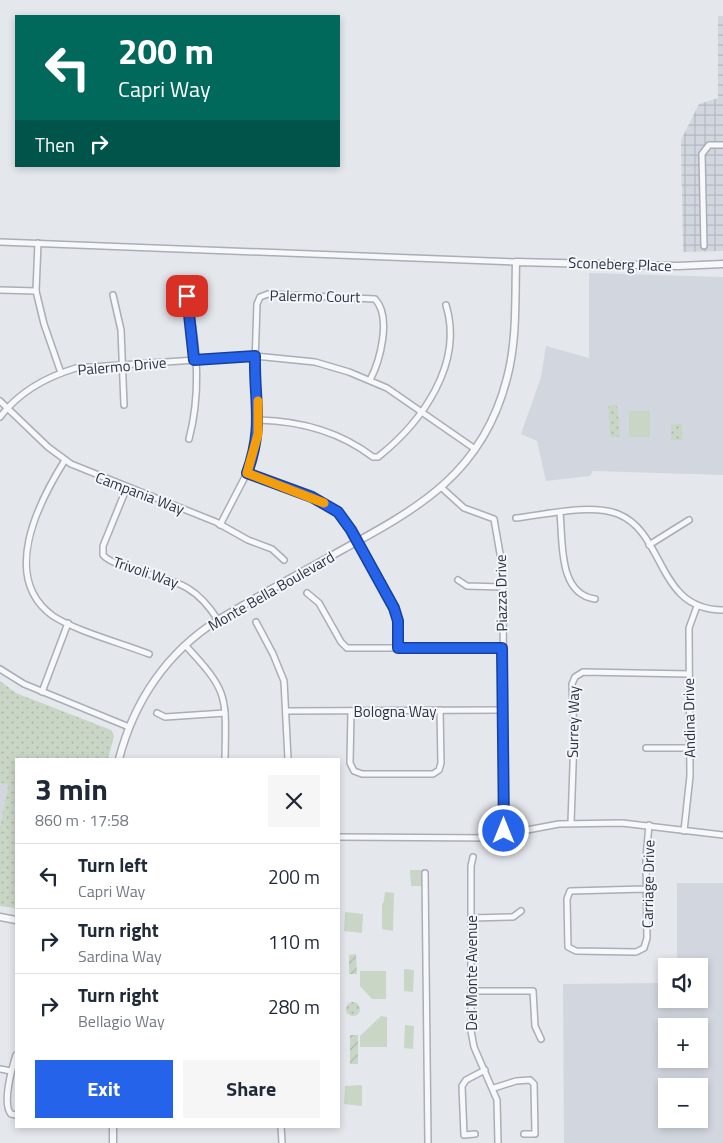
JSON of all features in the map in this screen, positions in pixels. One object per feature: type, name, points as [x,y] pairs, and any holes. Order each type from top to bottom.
[{"type":"street","points":[[704,246],[702,154],[709,145],[723,145]]},
{"type":"street","points":[[0,242],[516,262]]},
{"type":"street","points":[[38,243],[36,291],[44,324],[61,373]]},
{"type":"street","name":"Sconeberg Place","points":[[516,262],[678,266],[723,264]]},
{"type":"street","name":"Monte Bella Boulevard","points":[[119,758],[129,727],[153,682],[184,645],[218,620],[413,510],[442,488],[475,449],[496,410],[510,368],[514,340],[516,262]]},
{"type":"street","points":[[0,290],[36,291]]},
{"type":"street","name":"Palermo Court","points":[[255,356],[257,304],[264,294],[372,297],[379,304],[383,339],[380,357],[370,380]]},
{"type":"street","points":[[114,295],[120,321],[124,405]]},
{"type":"street","points":[[187,296],[194,360],[196,408],[189,439]]},
{"type":"street","points":[[259,420],[311,427],[344,439],[376,458],[397,441],[423,412],[438,385],[447,356],[451,320],[446,305]]},
{"type":"street","points":[[220,525],[247,473],[256,445],[259,420],[255,356]]},
{"type":"street","name":"Palermo Drive","points":[[0,417],[7,408],[27,391],[61,373],[86,367],[255,356],[315,362],[370,380],[400,396],[475,449]]},
{"type":"street","name":"Campania Way","points":[[0,401],[65,460],[83,470],[220,525],[244,538],[272,549],[284,560]]},
{"type":"street","points":[[65,460],[39,508],[25,546],[23,561],[26,582],[38,603],[55,617],[149,654]]},
{"type":"street","points":[[247,473],[312,497],[332,508],[347,523],[394,608],[398,621],[398,648]]},
{"type":"street","name":"Trivoli Way","points":[[127,487],[104,546],[103,555],[108,560],[138,571],[172,580],[188,587],[201,598],[218,620]]},
{"type":"street","name":"Piazza Drive","points":[[340,837],[502,836],[504,831],[502,555],[494,518],[464,508],[442,488]]},
{"type":"street","points":[[516,518],[596,509],[619,514],[634,524],[677,590],[697,606],[723,610]]},
{"type":"street","points":[[560,513],[566,571],[570,582],[582,596],[595,599]]},
{"type":"street","points":[[649,545],[690,520]]},
{"type":"street","points":[[458,580],[467,586],[503,587]]},
{"type":"street","points":[[307,593],[319,603],[340,642],[347,648],[502,648]]},
{"type":"street","name":"Andina Drive","points":[[684,831],[689,789],[689,628],[697,606]]},
{"type":"street","points":[[256,622],[280,668],[284,681],[288,758]]},
{"type":"street","points":[[42,692],[68,623]]},
{"type":"street","points":[[184,645],[217,682],[224,698],[224,758]]},
{"type":"street","points":[[0,669],[18,681],[42,692],[129,727]]},
{"type":"street","name":"Surrey Way","points":[[571,824],[570,790],[574,744],[572,684],[575,677],[583,672],[689,674]]},
{"type":"street","points":[[351,711],[350,763],[354,771],[362,774],[433,774],[439,770],[441,763],[440,710]]},
{"type":"street","name":"Bologna Way","points":[[287,711],[503,710]]},
{"type":"street","points":[[157,713],[165,717],[225,713]]},
{"type":"street","points":[[646,748],[690,748]]},
{"type":"street","points":[[527,830],[571,824],[622,823],[723,835]]},
{"type":"street","name":"Carriage Drive","points":[[645,889],[570,891],[567,899],[567,943],[570,949],[576,952],[636,952],[642,950],[646,942],[645,889],[649,826]]},
{"type":"street","name":"Del Monte Avenue","points":[[473,857],[471,866],[472,1039],[494,1088],[498,1108],[498,1143]]},
{"type":"street","points":[[424,873],[428,1143]]},
{"type":"street","points":[[471,918],[513,918],[521,912]]},
{"type":"street","points":[[0,917],[15,920]]},
{"type":"street","points":[[471,991],[533,990],[534,1026],[541,1039]]},
{"type":"street","points":[[15,1058],[11,1072],[7,1110],[10,1114],[15,1115]]},
{"type":"street","points":[[0,1069],[11,1072]]},
{"type":"street","points":[[475,1134],[464,1135],[462,1086],[466,1080],[485,1070]]},
{"type":"street","points":[[494,1088],[516,1081],[530,1080],[534,1084],[535,1134],[524,1134]]},
{"type":"street","points":[[113,1128],[113,1143]]},
{"type":"street","points":[[282,1128],[282,1143]]},
{"type":"shaded area","points":[[718,16],[723,16],[723,251],[683,252],[681,140],[699,104],[718,98]]},
{"type":"shaded area","points":[[589,273],[723,277],[723,475],[593,471],[590,476],[546,481],[537,441],[521,434],[541,377],[546,346],[589,358]]},
{"type":"shaded area","points":[[0,783],[8,785],[0,826]]},
{"type":"shaded area","points":[[677,883],[723,883],[723,1143],[564,1143],[563,984],[658,983],[658,1008],[708,1008],[708,958],[677,958]]},
{"type":"green space","points":[[608,405],[617,405],[620,437],[610,437]]},
{"type":"green space","points":[[629,411],[650,411],[650,437],[629,437]]},
{"type":"green space","points":[[671,424],[682,424],[682,440],[671,440]]},
{"type":"green space","points":[[0,681],[16,693],[111,730],[114,736],[108,758],[15,758],[15,908],[0,906],[0,826],[8,785],[0,783]]},
{"type":"green space","points":[[410,870],[422,870],[422,886],[411,886]]},
{"type":"green space","points":[[385,892],[394,893],[393,931],[382,929],[382,905]]},
{"type":"green space","points":[[345,912],[363,914],[362,933],[344,931]]},
{"type":"green space","points":[[356,954],[357,974],[349,974],[349,955]]},
{"type":"green space","points":[[404,969],[414,970],[413,992],[404,991]]},
{"type":"green space","points":[[360,971],[386,971],[386,999],[372,999],[360,986]]},
{"type":"green space","points":[[350,1002],[356,1002],[360,1009],[356,1016],[350,1016],[346,1012],[346,1006]]},
{"type":"green space","points":[[381,1016],[387,1017],[387,1047],[360,1047],[360,1036]]},
{"type":"green space","points":[[405,1025],[414,1026],[413,1049],[404,1048]]},
{"type":"green space","points":[[350,1035],[358,1035],[358,1064],[350,1064]]},
{"type":"green space","points":[[362,1085],[362,1106],[344,1104],[345,1086]]},
{"type":"slow traffic","points":[[258,401],[258,434],[247,473],[324,503]]},
{"type":"route","points":[[187,296],[192,323],[194,360],[255,356],[259,420],[256,445],[247,473],[319,500],[338,512],[347,523],[394,608],[398,621],[398,648],[502,648],[504,831]]}]
